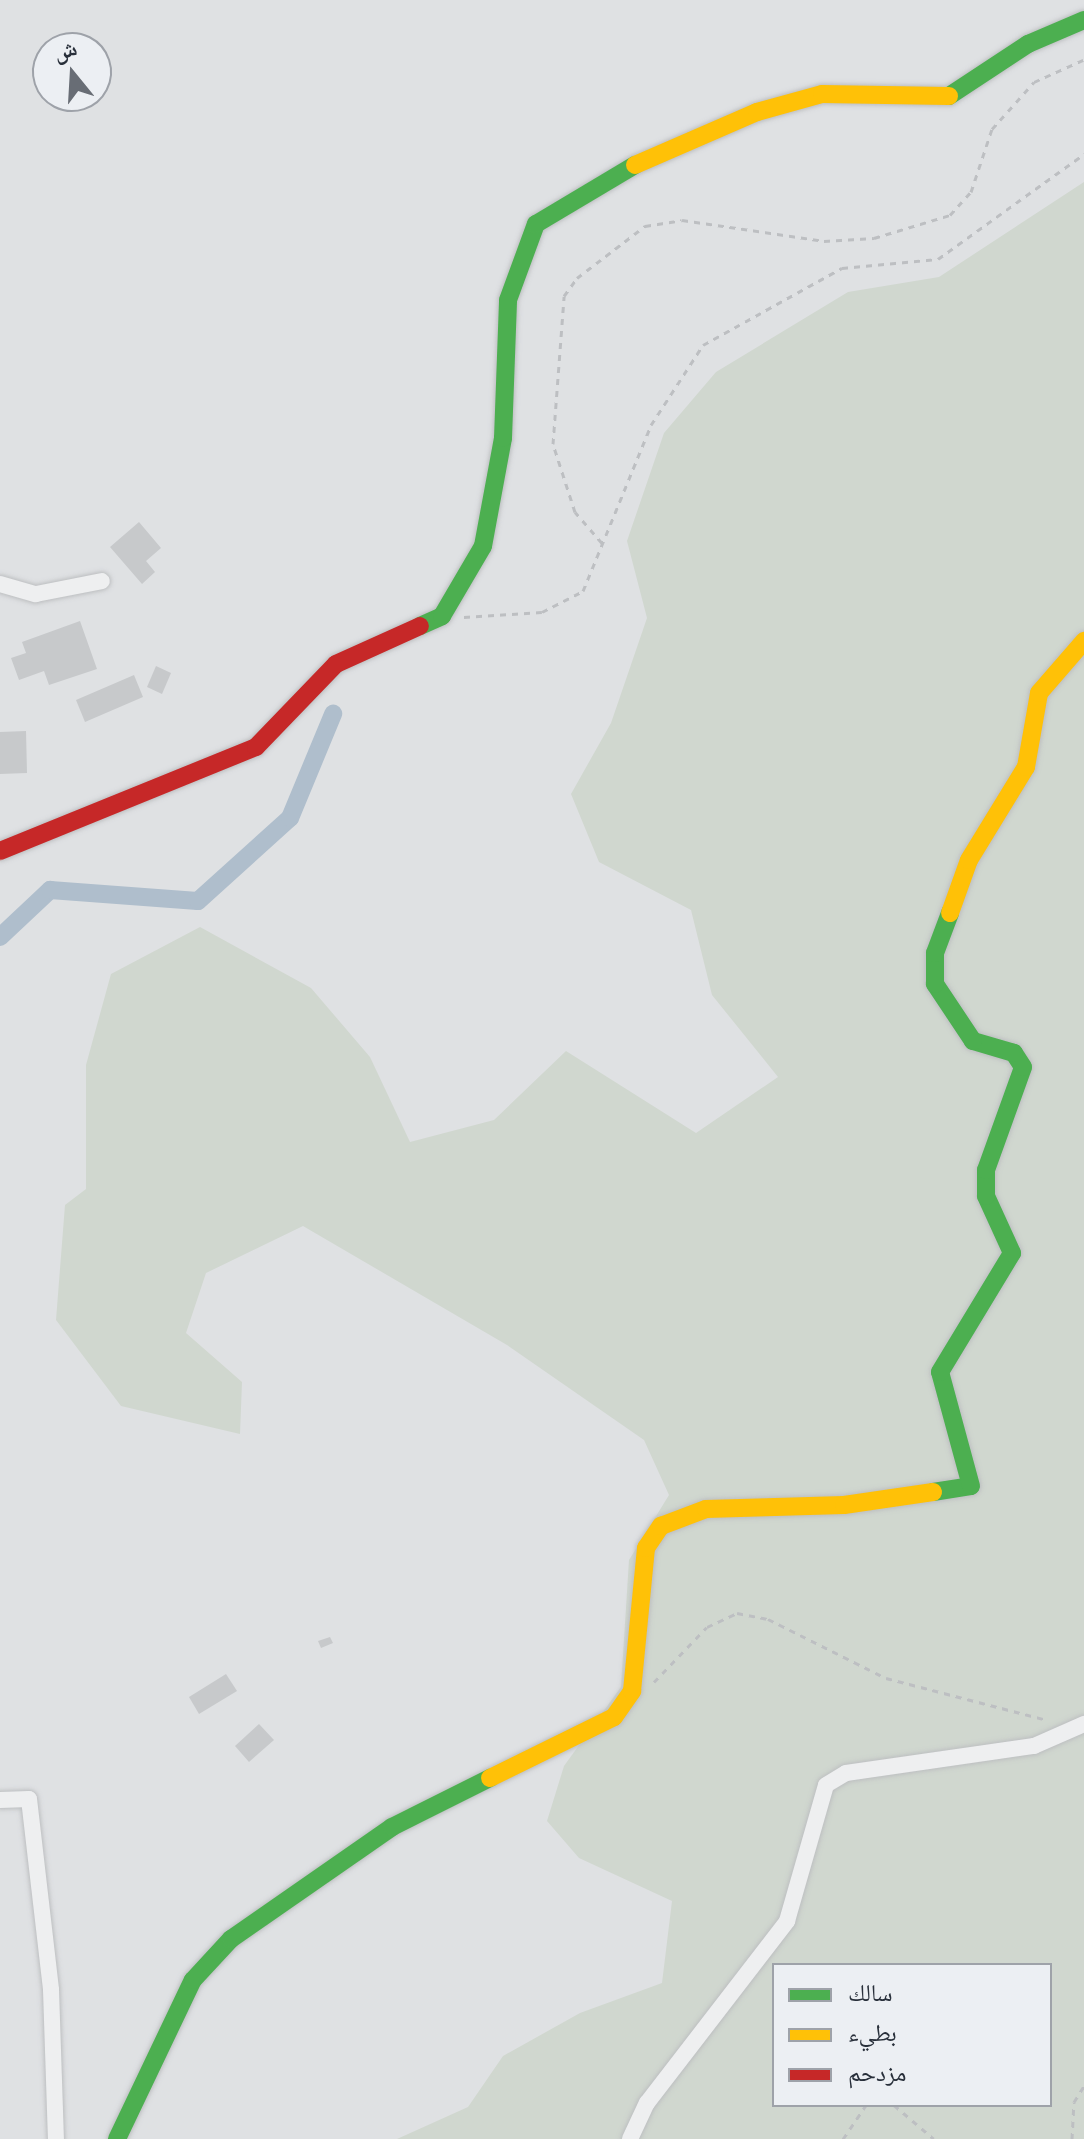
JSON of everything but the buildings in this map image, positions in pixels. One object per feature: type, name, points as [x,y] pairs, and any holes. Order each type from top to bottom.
[{"type":"street","points":[[0,851],[256,747],[336,664],[442,616],[483,546],[503,438],[508,300],[536,224],[623,171],[757,112],[822,94],[947,97],[1028,44],[1084,20]]},
{"type":"street","points":[[0,584],[36,594],[102,581]]},
{"type":"street","points":[[117,2139],[193,1980],[231,1939],[392,1827],[614,1717],[632,1691],[646,1548],[661,1526],[706,1509],[844,1505],[971,1486],[940,1372],[1012,1253],[986,1196],[986,1170],[1023,1067],[1014,1053],[973,1041],[954,1022],[935,984],[935,953],[969,860],[1026,767],[1039,693],[1084,641]]},
{"type":"street","points":[[630,2139],[647,2103],[787,1921],[826,1785],[846,1773],[1034,1746],[1084,1724]]},
{"type":"street","points":[[0,1800],[29,1799],[51,1990],[56,2139]]},
{"type":"path","points":[[602,543],[575,512],[553,444],[564,296],[577,278],[645,226],[682,220],[824,241],[874,238],[950,215],[971,192],[992,129],[1034,82],[1083,60]]},
{"type":"path","points":[[442,616],[505,620],[542,612],[583,591],[651,425],[703,345],[842,268],[938,259],[1084,154]]},
{"type":"path","points":[[632,1691],[663,1678],[707,1627],[737,1613],[768,1619],[886,1678],[1058,1720]]},
{"type":"path","points":[[1072,2139],[1074,2102],[1084,2086]]},
{"type":"path","points":[[843,2139],[865,2107]]},
{"type":"path","points":[[896,2107],[934,2139]]},
{"type":"shaded area","points":[[1084,182],[1084,2139],[397,2139],[468,2107],[503,2056],[580,2013],[662,1983],[672,1901],[579,1858],[547,1821],[564,1766],[621,1687],[629,1560],[669,1495],[644,1440],[507,1345],[303,1226],[206,1273],[186,1333],[242,1382],[240,1434],[121,1406],[56,1320],[65,1205],[86,1189],[86,1065],[111,974],[200,927],[311,988],[370,1057],[410,1142],[494,1120],[566,1051],[696,1133],[778,1077],[712,995],[691,910],[599,862],[571,794],[611,723],[647,618],[627,541],[664,433],[716,372],[848,292],[939,277]]},
{"type":"waterway","points":[[0,937],[50,890],[198,901],[290,818],[333,714]]},
{"type":"traffic: fast","points":[[949,96],[1028,44],[1084,20]]},
{"type":"traffic: fast","points":[[420,626],[442,616],[483,546],[503,438],[508,300],[536,224],[635,165]]},
{"type":"traffic: fast","points":[[933,1492],[971,1486],[940,1372],[1012,1253],[986,1196],[986,1170],[1023,1067],[1014,1053],[973,1041],[935,984],[935,953],[950,913]]},
{"type":"traffic: fast","points":[[117,2139],[193,1980],[231,1939],[392,1827],[490,1778]]},
{"type":"traffic: slow","points":[[635,165],[757,112],[822,94],[949,96]]},
{"type":"traffic: slow","points":[[950,913],[969,860],[1026,767],[1039,693],[1084,641]]},
{"type":"traffic: slow","points":[[490,1778],[614,1717],[632,1691],[646,1548],[661,1526],[706,1509],[844,1505],[933,1492]]},
{"type":"traffic: jam","points":[[0,851],[256,747],[336,664],[420,626]]}]
